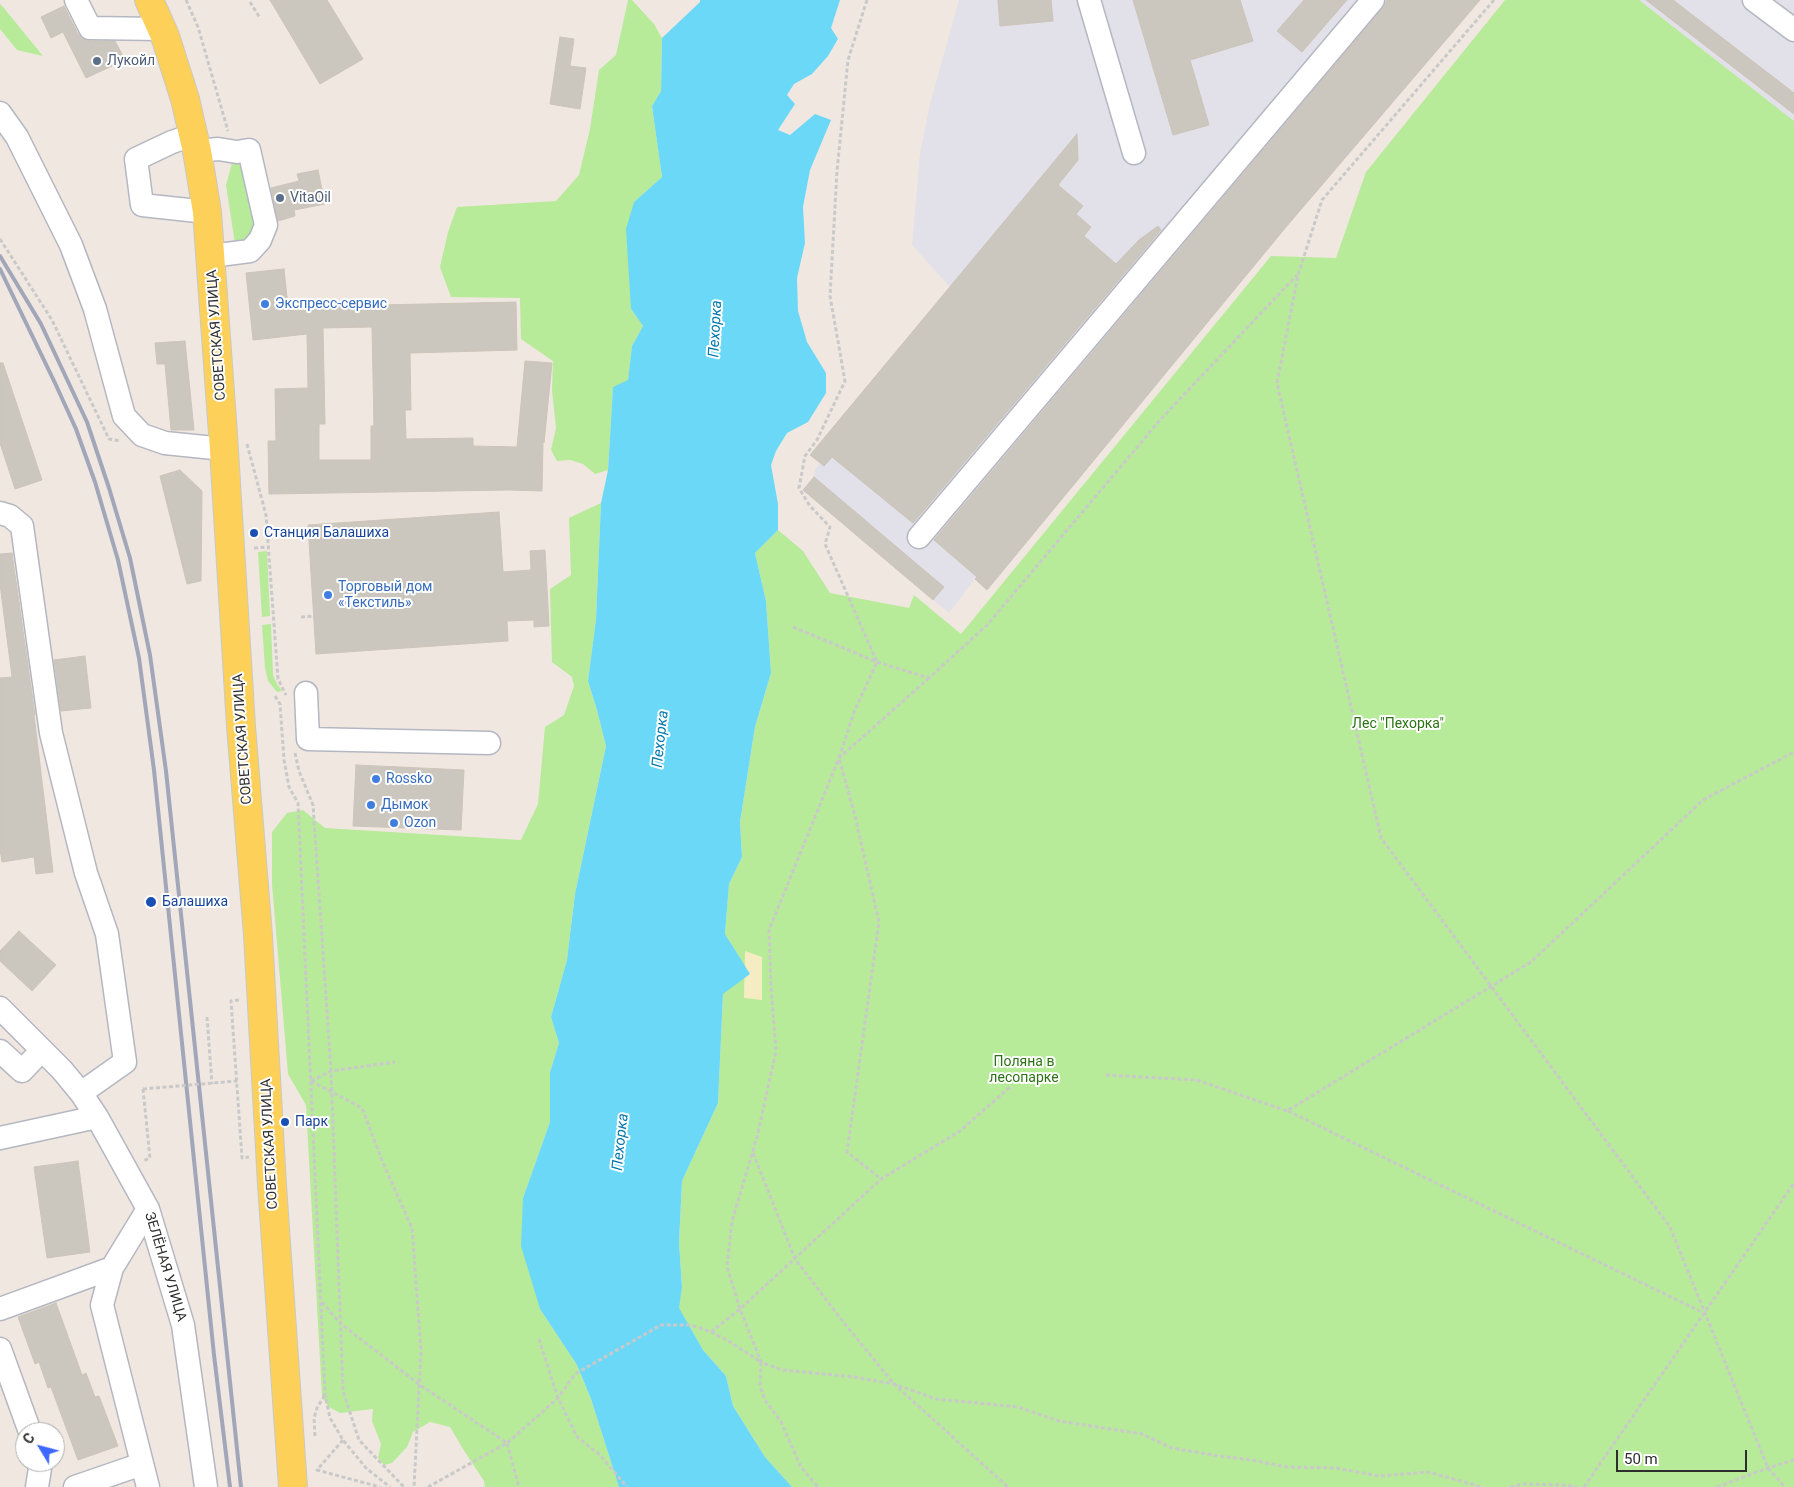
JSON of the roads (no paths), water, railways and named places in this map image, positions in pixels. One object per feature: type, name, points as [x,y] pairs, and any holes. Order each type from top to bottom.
[{"type":"main road","name":"СОВЕТСКАЯ УЛИЦА","points":[[149,0],[185,99],[195,143],[207,212],[235,445],[242,726],[258,935],[272,1185],[293,1487]]},
{"type":"street","points":[[76,0],[90,28],[161,29]]},
{"type":"street","points":[[1089,0],[1134,153]]},
{"type":"street","points":[[919,538],[1374,0]]},
{"type":"street","points":[[1754,0],[1794,30]]},
{"type":"street","points":[[0,113],[17,138],[71,245],[95,309],[124,416],[142,435],[165,443],[235,445]]},
{"type":"street","points":[[207,212],[142,204],[136,158],[172,142],[195,143],[229,151],[249,150],[266,225],[260,240],[250,251],[211,256]]},
{"type":"street","points":[[0,513],[10,516],[22,526],[51,733],[86,873],[107,934],[125,1062],[81,1093]]},
{"type":"street","points":[[297,698],[308,739],[489,743]]},
{"type":"street","name":"ЗЕЛЁНАЯ УЛИЦА","points":[[0,1008],[62,1070],[81,1093],[97,1117],[148,1209],[183,1325],[206,1487]]},
{"type":"street","points":[[0,1051],[22,1071],[42,1050]]},
{"type":"street","points":[[0,1138],[97,1117]]},
{"type":"street","points":[[148,1209],[112,1268],[102,1305],[148,1487]]},
{"type":"street","points":[[0,1309],[112,1268]]},
{"type":"street","points":[[0,1348],[26,1422]]},
{"type":"street","points":[[75,1487],[142,1464]]},
{"type":"street","points":[[37,1487],[39,1472]]},
{"type":"water","name":"Пехорка","points":[[700,0],[840,0],[831,28],[838,39],[828,56],[812,74],[794,84],[787,95],[795,104],[778,130],[790,135],[815,114],[831,120],[810,170],[803,207],[805,243],[797,278],[798,311],[807,342],[826,373],[826,393],[808,422],[787,433],[776,451],[771,465],[778,504],[778,530],[755,553],[766,601],[771,673],[755,727],[740,822],[742,857],[729,884],[725,934],[750,974],[723,994],[718,1103],[682,1181],[679,1243],[682,1287],[679,1308],[703,1350],[726,1376],[733,1406],[765,1457],[792,1487],[619,1487],[591,1399],[577,1365],[540,1309],[521,1246],[523,1198],[550,1122],[550,1072],[559,1043],[551,1017],[567,960],[575,894],[606,746],[588,681],[596,619],[601,503],[608,470],[613,387],[628,380],[632,346],[643,326],[631,309],[626,229],[634,202],[662,177],[652,106],[661,91],[662,38]]},
{"type":"railway","points":[[0,256],[41,324],[87,422],[130,558],[150,655],[166,771],[241,1487]]},
{"type":"railway","points":[[0,269],[76,429],[95,482],[118,560],[139,658],[154,770],[214,1355],[230,1487]]},
{"type":"place","name":"Лукойл","points":[[97,61]]},
{"type":"place","name":"VitaOil","points":[[280,198]]},
{"type":"place","name":"Экспресс-сервис","points":[[265,304]]},
{"type":"place","name":"Станция Балашиха","points":[[254,533]]},
{"type":"place","name":"Торговый дом «Текстиль»","points":[[328,595]]},
{"type":"place","name":"Rossko","points":[[376,779]]},
{"type":"place","name":"Дымок","points":[[371,805]]},
{"type":"place","name":"Ozon","points":[[394,823]]},
{"type":"place","name":"Балашиха","points":[[151,902]]},
{"type":"place","name":"Парк","points":[[285,1122]]},
{"type":"park label","name":"Лес \"Пехорка\"","points":[[1398,724]]},
{"type":"park label","name":"Поляна в лесопарке","points":[[1024,1070]]}]
